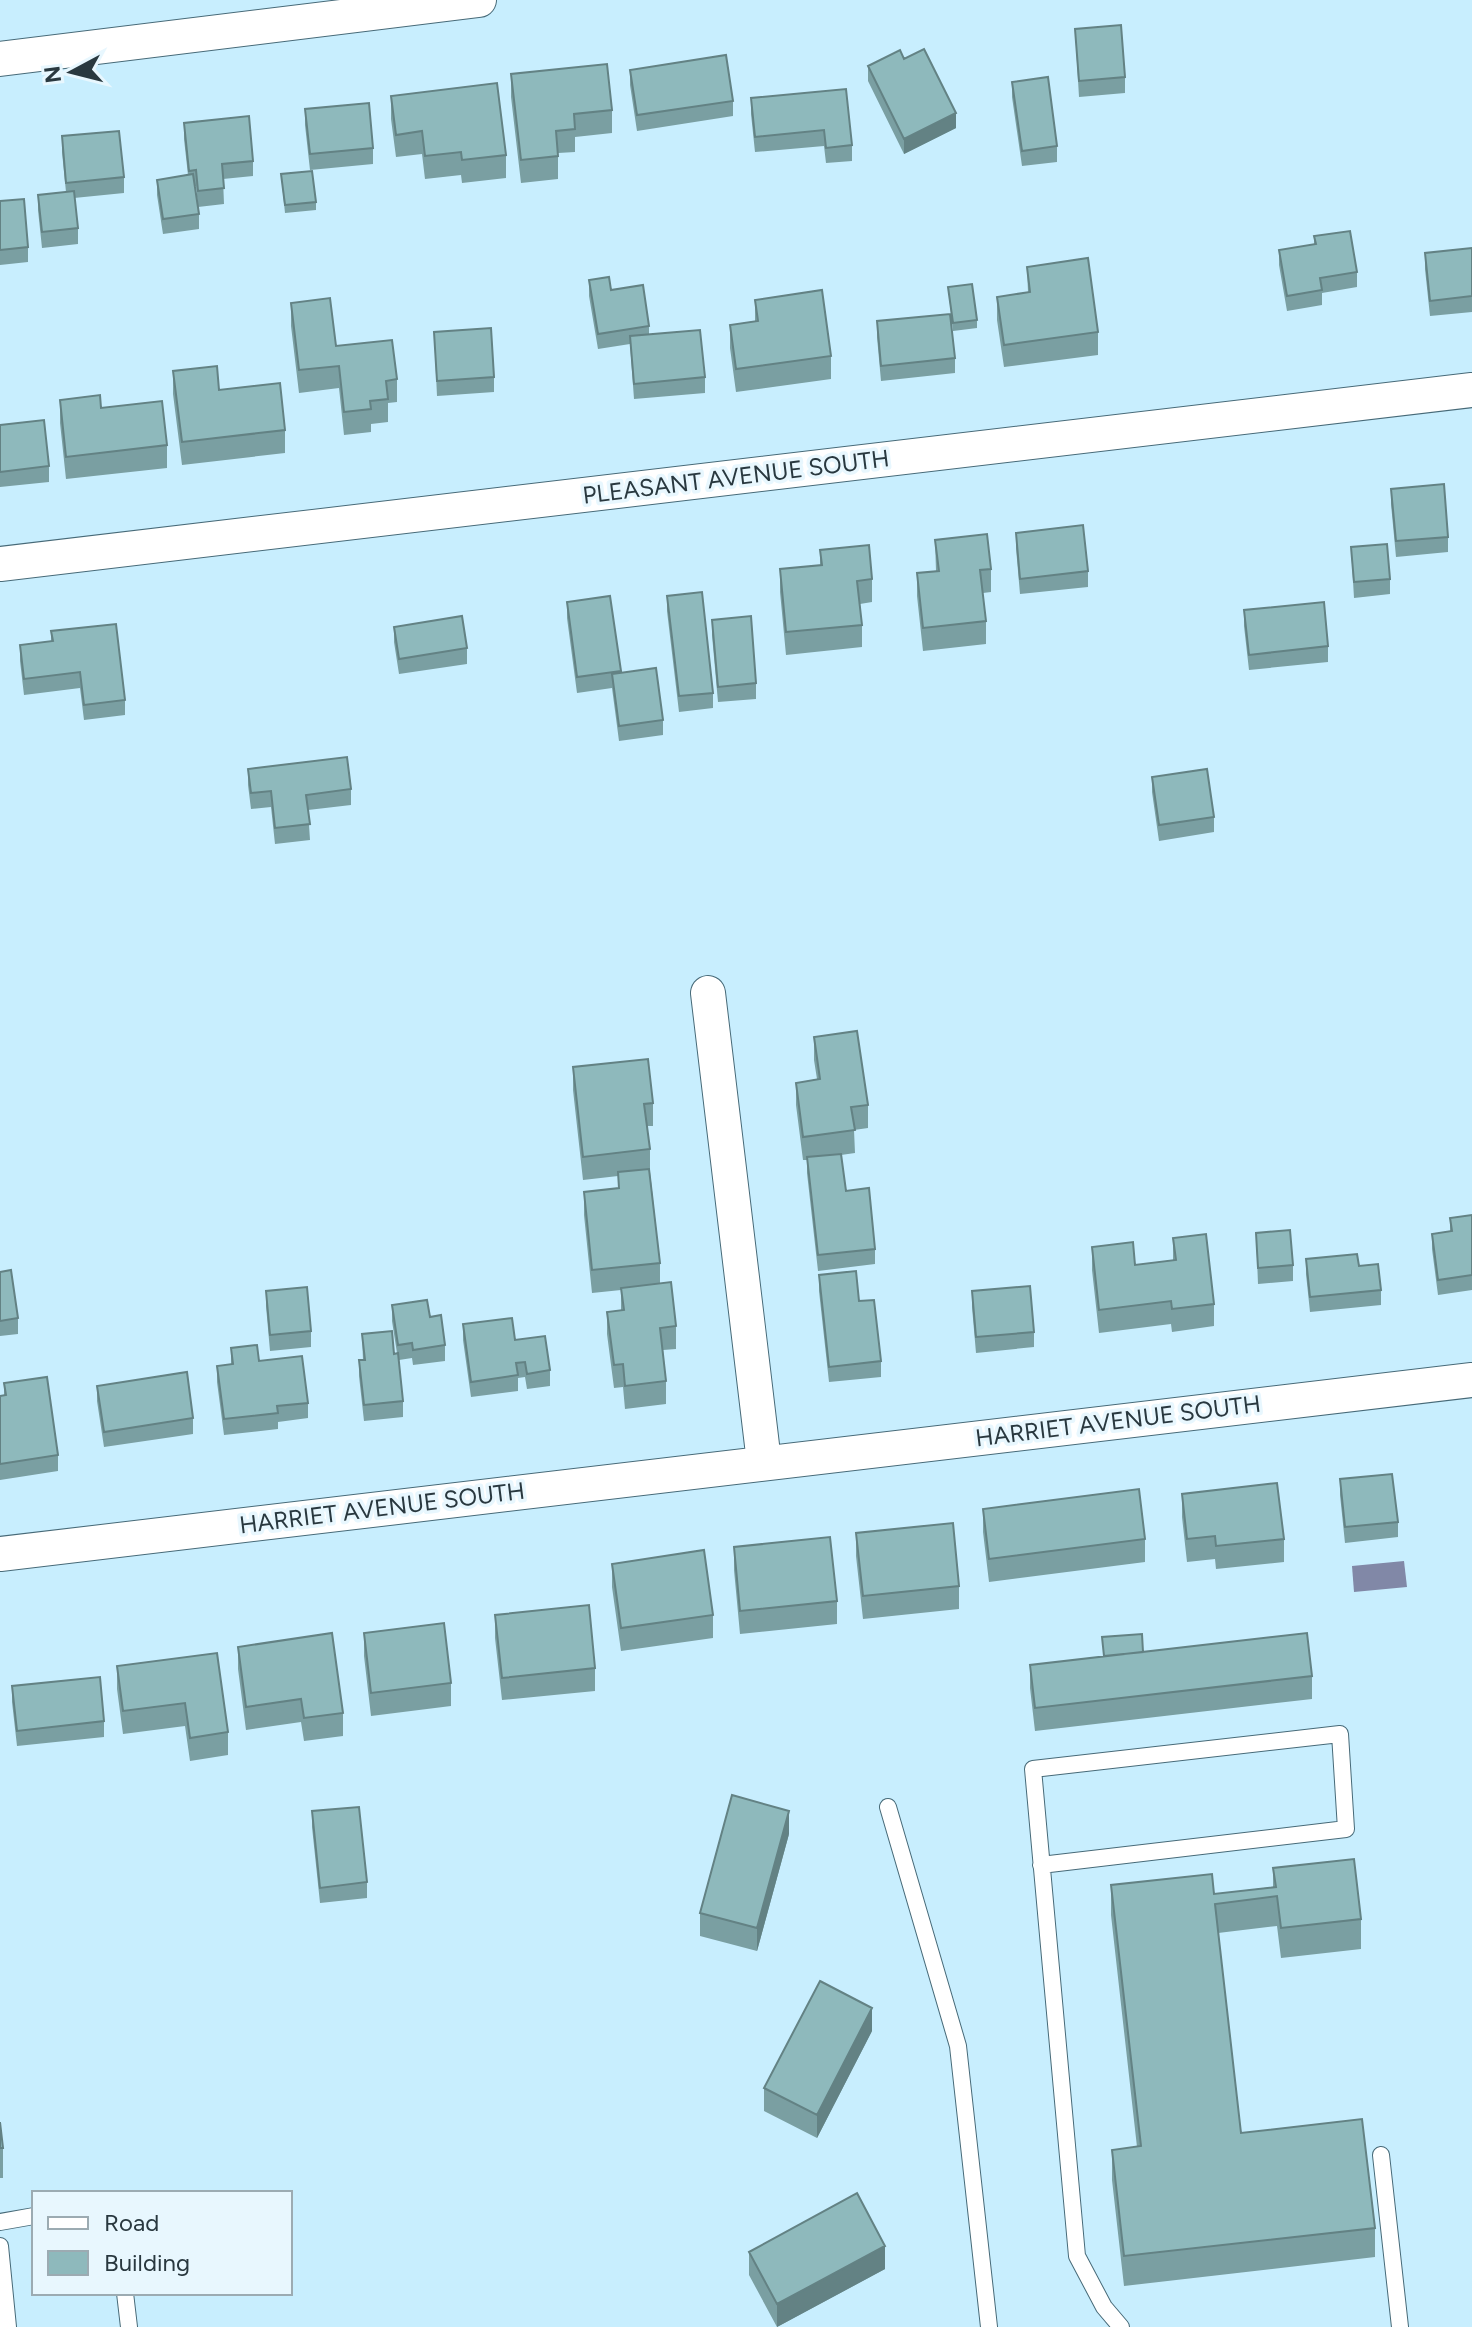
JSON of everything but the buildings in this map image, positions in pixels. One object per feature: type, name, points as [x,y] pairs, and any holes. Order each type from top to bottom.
[{"type":"street","points":[[0,59],[479,0]]},
{"type":"street","name":"PLEASANT AVENUE SOUTH","points":[[0,564],[1472,390]]},
{"type":"street","points":[[708,993],[764,1462]]},
{"type":"street","name":"HARRIET AVENUE SOUTH","points":[[0,1554],[1472,1380]]},
{"type":"lane","points":[[1041,1865],[1346,1829],[1340,1734],[1033,1769],[1041,1865],[1077,2256],[1104,2307],[1121,2327]]},
{"type":"lane","points":[[888,1807],[958,2046],[989,2327]]},
{"type":"lane","points":[[1381,2155],[1400,2327]]},
{"type":"lane","points":[[0,2222],[32,2216]]},
{"type":"lane","points":[[0,2246],[8,2327]]},
{"type":"lane","points":[[125,2295],[129,2327]]},
{"type":"water","points":[[1404,1561],[1407,1587],[1354,1592],[1352,1566]]}]
